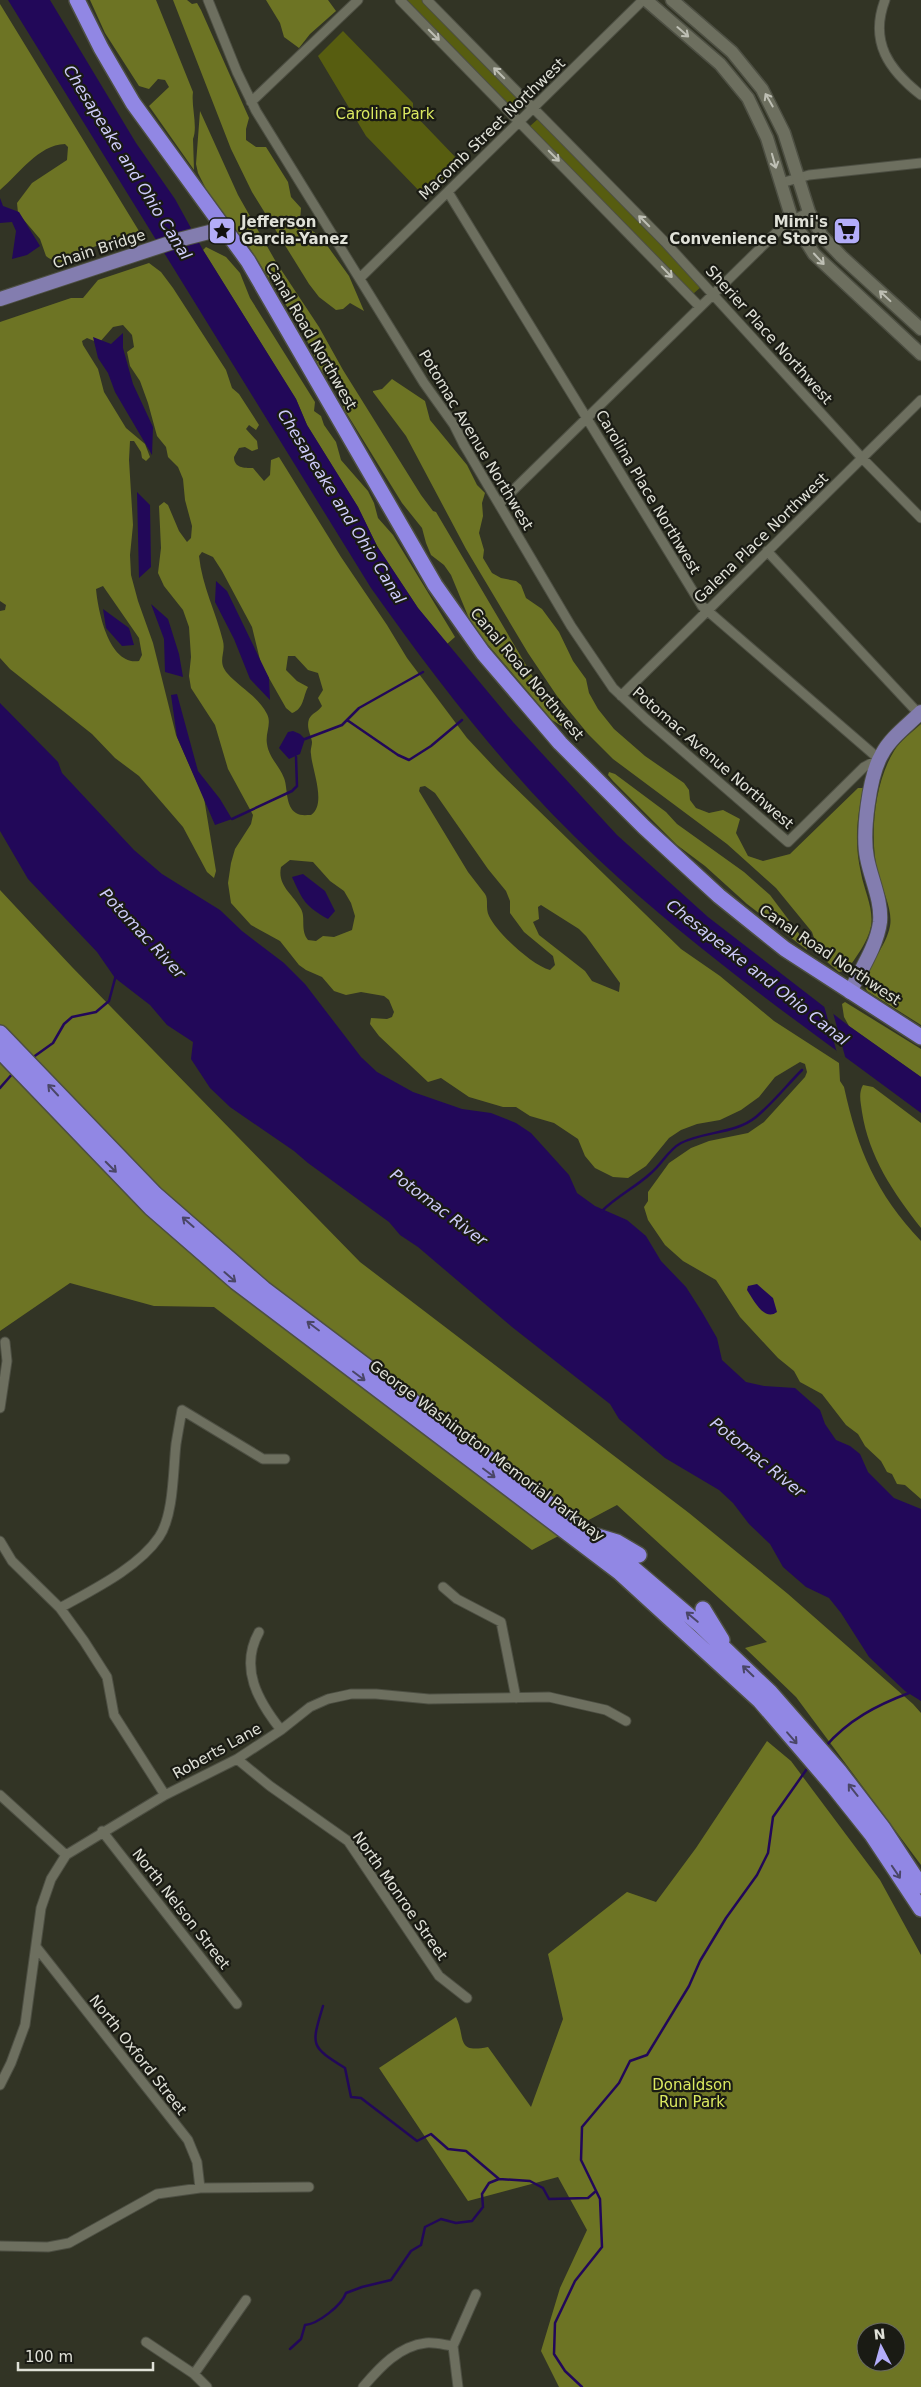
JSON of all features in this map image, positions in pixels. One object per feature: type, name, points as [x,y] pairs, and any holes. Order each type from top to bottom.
[{"type":"highway","name":"Canal Road Northwest","points":[[77,0],[101,48],[133,103],[248,261],[435,585],[489,660],[560,743],[694,874],[758,929],[850,992],[921,1037]]},
{"type":"highway","name":"George Washington Memorial Parkway","points":[[0,1033],[151,1208],[236,1282],[619,1572],[765,1696]]},
{"type":"highway","name":"George Washington Memorial Parkway","points":[[0,1051],[81,1128],[264,1289],[589,1534],[678,1606],[727,1650],[765,1696],[833,1786],[877,1832],[921,1886]]},
{"type":"highway","points":[[589,1534],[617,1542],[639,1555]]},
{"type":"highway","points":[[703,1609],[712,1621],[727,1650]]},
{"type":"highway","name":"George Washington Memorial Parkway","points":[[877,1832],[921,1909]]},
{"type":"main road","points":[[644,0],[720,64],[739,86],[762,124],[792,219],[804,241],[820,261],[921,354]]},
{"type":"main road","points":[[672,0],[732,52],[753,76],[778,117],[808,212],[828,242],[921,329]]},
{"type":"main road","name":"Chain Bridge","points":[[0,298],[225,228]]},
{"type":"main road","points":[[850,992],[876,937],[880,920],[864,835],[879,759],[885,749],[920,713]]},
{"type":"street","name":"Potomac Avenue Northwest","points":[[208,0],[251,102],[424,383],[454,425],[590,655],[621,696],[788,842],[864,767],[879,759]]},
{"type":"street","points":[[251,102],[358,0]]},
{"type":"street","points":[[400,0],[700,307]]},
{"type":"street","name":"Sherier Place Northwest","points":[[427,0],[714,294],[862,458],[921,518]]},
{"type":"street","name":"Macomb Street Northwest","points":[[360,278],[644,0]]},
{"type":"street","points":[[885,0],[880,28],[884,53],[897,75],[921,95]]},
{"type":"street","points":[[781,183],[809,175],[921,163]]},
{"type":"street","name":"Carolina Place Northwest","points":[[448,192],[698,601],[706,611],[879,759]]},
{"type":"street","points":[[499,504],[792,219],[808,212]]},
{"type":"street","name":"Galena Place Northwest","points":[[621,696],[921,400]]},
{"type":"street","points":[[768,551],[920,713]]},
{"type":"street","points":[[0,1408],[7,1361],[5,1342]]},
{"type":"street","points":[[60,1608],[109,1579],[140,1557],[160,1536],[170,1504],[176,1443],[182,1410],[263,1459],[285,1459]]},
{"type":"street","points":[[0,1541],[12,1561],[60,1608],[107,1676],[114,1715],[165,1795]]},
{"type":"street","points":[[443,1587],[457,1599],[501,1622],[516,1698]]},
{"type":"street","points":[[259,1632],[251,1650],[252,1682],[262,1707],[281,1730]]},
{"type":"street","name":"Roberts Lane","points":[[0,2086],[11,2063],[25,2024],[37,1948],[41,1908],[51,1879],[66,1855],[102,1831],[165,1795],[237,1759],[281,1730],[310,1707],[328,1699],[351,1694],[376,1694],[429,1699],[549,1697],[606,1710],[626,1721]]},
{"type":"street","name":"North Monroe Street","points":[[237,1759],[270,1786],[314,1815],[348,1841],[439,1976],[467,1998]]},
{"type":"street","points":[[0,1795],[66,1855]]},
{"type":"street","name":"North Nelson Street","points":[[102,1831],[237,2004]]},
{"type":"street","name":"North Oxford Street","points":[[37,1948],[188,2140],[197,2162],[200,2188]]},
{"type":"street","points":[[0,2246],[48,2247],[69,2243],[157,2194],[200,2188],[308,2187]]},
{"type":"street","points":[[458,2387],[453,2346],[476,2294]]},
{"type":"street","points":[[194,2374],[246,2300]]},
{"type":"street","points":[[146,2342],[194,2374],[207,2387]]},
{"type":"street","points":[[363,2387],[377,2370],[403,2349],[427,2342],[453,2346]]},
{"type":"green space","points":[[90,0],[156,0],[193,92],[195,128],[193,139],[194,170],[149,106],[169,87],[165,80],[158,79],[149,89],[139,86],[105,33]]},
{"type":"green space","points":[[173,0],[187,0],[192,4],[197,3],[249,118],[246,140],[256,147],[266,147],[288,182],[291,197],[301,208],[300,222],[321,237],[349,276],[364,311],[350,303],[343,309],[336,310],[319,297],[252,192],[231,149]]},
{"type":"green space","points":[[266,0],[328,0],[336,11],[310,34],[299,48],[284,37],[280,23]]},
{"type":"green space","points":[[405,0],[422,0],[523,102],[523,109],[515,112]]},
{"type":"green space","points":[[0,4],[139,231],[85,250],[85,258],[80,260],[60,262],[46,256],[40,239],[18,213],[17,203],[32,183],[67,160],[68,147],[65,144],[46,149],[29,161],[0,190]]},
{"type":"green space","name":"Carolina Park","points":[[343,31],[413,103],[413,113],[461,163],[425,197],[366,136],[318,56]]},
{"type":"green space","points":[[200,111],[238,195],[276,262],[319,327],[343,370],[421,495],[433,511],[436,512],[543,694],[574,734],[552,720],[479,634],[468,616],[451,575],[444,565],[431,555],[422,528],[402,503],[344,409],[340,395],[319,367],[295,319],[249,247],[208,193],[198,173],[196,164]]},
{"type":"green space","points":[[539,118],[702,286],[693,294],[529,127]]},
{"type":"green space","points":[[206,247],[226,257],[240,273],[250,298],[315,402],[314,411],[321,416],[324,425],[336,442],[341,460],[368,491],[378,518],[393,535],[455,637],[447,644],[418,608],[377,546],[358,507],[307,425],[296,399],[203,250]]},
{"type":"green space","points":[[149,263],[161,272],[226,370],[232,388],[239,394],[259,425],[256,430],[249,425],[246,429],[257,441],[258,449],[252,451],[245,447],[239,448],[234,461],[243,467],[253,468],[264,481],[270,475],[271,460],[279,457],[407,658],[467,738],[497,770],[681,949],[720,976],[774,1021],[839,1063],[840,1081],[844,1087],[849,1110],[871,1170],[892,1206],[921,1241],[921,1499],[905,1485],[897,1484],[892,1474],[887,1472],[881,1461],[865,1446],[858,1434],[846,1425],[822,1394],[800,1382],[794,1371],[778,1358],[740,1317],[716,1280],[683,1261],[665,1245],[648,1220],[644,1207],[648,1201],[648,1192],[669,1163],[691,1148],[709,1141],[748,1133],[764,1122],[805,1077],[807,1072],[805,1064],[800,1062],[775,1077],[759,1097],[741,1110],[720,1120],[697,1124],[681,1130],[669,1138],[646,1166],[628,1178],[613,1177],[595,1168],[585,1156],[578,1139],[554,1123],[530,1116],[516,1107],[503,1107],[469,1097],[441,1078],[428,1082],[379,1036],[370,1024],[371,1018],[387,1019],[392,1017],[394,1012],[389,1000],[384,996],[361,992],[346,995],[334,991],[322,977],[299,965],[280,941],[251,925],[231,903],[228,883],[231,863],[235,849],[251,824],[253,815],[228,769],[215,725],[191,688],[189,676],[191,657],[189,627],[183,610],[164,586],[158,573],[161,548],[159,506],[164,502],[168,505],[179,531],[187,542],[191,538],[192,526],[185,500],[183,479],[178,467],[168,457],[166,447],[157,436],[140,381],[130,366],[127,352],[134,347],[132,335],[123,325],[113,327],[99,343],[87,338],[82,341],[98,369],[104,392],[126,428],[145,444],[150,457],[146,461],[142,458],[141,452],[134,441],[130,441],[129,460],[133,525],[130,555],[131,575],[153,643],[176,735],[204,798],[216,871],[214,878],[207,872],[183,827],[139,776],[115,758],[92,734],[10,669],[0,658],[0,611],[5,610],[6,605],[0,601],[0,322],[71,298],[83,298],[98,280]],"holes":[[[202,552],[213,557],[222,571],[252,627],[261,664],[286,708],[292,713],[299,709],[308,687],[297,681],[286,670],[288,656],[295,656],[308,670],[318,673],[323,690],[318,698],[322,706],[310,717],[308,725],[312,742],[312,761],[318,795],[316,810],[311,815],[298,814],[290,806],[284,778],[268,749],[269,721],[267,714],[259,702],[224,669],[222,661],[223,641],[203,578],[199,556]],[[103,586],[139,638],[142,655],[139,661],[129,660],[120,655],[113,646],[107,635],[99,610],[96,589]],[[425,786],[435,793],[488,869],[506,891],[510,901],[510,913],[524,932],[553,956],[555,965],[550,970],[525,955],[493,923],[488,913],[485,894],[468,872],[419,791],[420,787]],[[290,860],[313,862],[330,881],[344,891],[351,903],[355,916],[352,930],[334,937],[323,936],[316,941],[308,940],[304,932],[301,909],[286,890],[280,874],[281,867]],[[541,905],[579,929],[620,983],[619,992],[592,981],[585,971],[539,935],[533,922],[539,919],[538,907]]]},
{"type":"green space","points":[[392,379],[425,401],[430,420],[467,465],[477,485],[485,493],[479,533],[484,550],[483,558],[492,573],[501,578],[516,581],[521,585],[526,598],[542,609],[559,632],[573,661],[586,679],[589,693],[598,709],[614,729],[645,756],[684,783],[689,790],[690,800],[696,808],[709,813],[723,810],[740,819],[736,833],[748,856],[763,861],[790,854],[858,788],[863,788],[857,841],[862,879],[872,920],[864,944],[847,970],[839,972],[820,956],[812,932],[776,888],[727,844],[613,759],[588,734],[557,696],[528,653],[466,549],[406,436],[373,392],[382,389]]},
{"type":"green space","points":[[921,724],[921,1025],[867,991],[864,985],[869,970],[888,934],[891,920],[889,906],[875,860],[874,828],[878,794],[887,764],[894,751]]},
{"type":"green space","points":[[609,772],[615,774],[666,812],[677,824],[744,872],[770,895],[806,943],[807,950],[747,904],[705,866],[677,845],[613,781],[608,775]]},
{"type":"green space","points":[[0,890],[72,967],[360,1262],[689,1513],[788,1594],[913,1704],[921,1713],[921,1865],[796,1697],[745,1648],[767,1642],[617,1505],[532,1550],[214,1307],[154,1306],[70,1283],[0,1331]]},
{"type":"green space","points":[[845,1002],[921,1049],[921,1077],[849,1026],[844,1017],[842,1004]]},
{"type":"green space","points":[[863,1085],[873,1087],[921,1123],[921,1228],[901,1201],[876,1159],[865,1128],[862,1112],[861,1092]]},
{"type":"green space","name":"Donaldson Run Park","points":[[767,1741],[791,1761],[880,1880],[921,1955],[921,2387],[559,2387],[541,2351],[560,2288],[587,2230],[558,2177],[468,2201],[379,2068],[456,2017],[463,2042],[466,2046],[478,2049],[488,2047],[531,2107],[563,2019],[548,1954],[627,1892],[656,1902],[696,1848]]},
{"type":"water","name":"Chesapeake and Ohio Canal","points":[[8,0],[50,0],[136,143],[175,199],[203,250],[296,399],[307,425],[358,507],[377,546],[418,608],[513,722],[617,835],[708,917],[849,1026],[921,1077],[921,1113],[715,959],[636,894],[535,796],[477,729],[371,588]]},
{"type":"water","points":[[0,198],[3,206],[19,212],[40,246],[27,255],[12,259],[16,231],[12,222],[0,223]]},
{"type":"water","points":[[123,333],[123,348],[133,384],[153,427],[152,455],[115,392],[108,373],[98,358],[93,337],[111,344]]},
{"type":"water","points":[[137,492],[150,505],[151,567],[139,578]]},
{"type":"water","points":[[216,581],[227,591],[269,678],[270,700],[250,679],[234,639],[215,602]]},
{"type":"water","points":[[151,604],[168,619],[179,654],[183,677],[165,672],[164,639]]},
{"type":"water","points":[[103,609],[129,628],[134,645],[122,646],[106,628]]},
{"type":"water","points":[[177,694],[198,771],[220,799],[232,819],[215,825],[177,737],[171,695]]},
{"type":"water","name":"Potomac River","points":[[0,703],[58,762],[62,773],[134,850],[162,874],[220,910],[242,931],[284,963],[305,984],[361,1057],[377,1072],[413,1092],[462,1109],[491,1113],[516,1123],[531,1133],[569,1175],[577,1193],[595,1206],[627,1220],[646,1236],[661,1261],[686,1287],[702,1312],[717,1338],[722,1360],[746,1382],[764,1386],[795,1388],[820,1410],[825,1424],[836,1440],[850,1446],[860,1454],[868,1472],[894,1498],[921,1509],[921,1701],[905,1691],[869,1657],[841,1613],[829,1598],[806,1587],[783,1567],[770,1544],[749,1524],[733,1503],[719,1490],[665,1458],[619,1419],[610,1404],[512,1327],[418,1247],[400,1235],[389,1222],[294,1151],[230,1107],[210,1088],[191,1059],[193,1042],[167,1025],[150,1005],[115,978],[97,952],[28,879],[0,831]]},
{"type":"water","points":[[293,731],[305,739],[300,754],[289,759],[279,748],[288,732]]},
{"type":"water","points":[[303,874],[325,891],[335,911],[328,919],[309,906],[299,892],[292,877]]},
{"type":"water","points":[[757,1284],[773,1298],[777,1312],[768,1314],[763,1312],[756,1304],[747,1290],[748,1286]]},
{"type":"pier","points":[[823,1002],[832,1009],[846,1060],[837,1053]]},
{"type":"waterway","points":[[305,739],[342,725],[359,708],[423,672]]},
{"type":"waterway","points":[[347,720],[398,755],[409,760],[431,746],[462,720]]},
{"type":"waterway","points":[[232,819],[292,791],[297,786],[296,757]]},
{"type":"waterway","points":[[32,1058],[53,1043],[64,1024],[72,1017],[96,1012],[109,1001],[116,975]]},
{"type":"waterway","points":[[602,1211],[645,1178],[672,1149],[681,1143],[748,1123],[774,1100],[802,1070]]},
{"type":"waterway","points":[[0,1088],[14,1072]]},
{"type":"waterway","points":[[825,1747],[853,1721],[909,1693]]},
{"type":"waterway","points":[[582,2387],[565,2371],[554,2354],[555,2323],[575,2281],[602,2247],[600,2199],[581,2160],[582,2127],[619,2083],[630,2061],[647,2055],[689,1986],[700,1961],[726,1918],[757,1875],[768,1853],[773,1817],[809,1766]]},
{"type":"waterway","points":[[323,2006],[316,2029],[316,2044],[325,2055],[345,2068],[351,2097],[361,2098],[417,2141],[431,2134],[448,2149],[466,2151],[499,2179],[530,2181],[543,2188],[549,2199],[588,2198],[596,2191]]},
{"type":"waterway","points":[[290,2349],[301,2339],[305,2325],[329,2313],[340,2303],[346,2293],[391,2280],[411,2251],[421,2245],[425,2227],[441,2219],[456,2223],[472,2221],[483,2207],[482,2194],[489,2183],[499,2179]]},
{"type":"place","name":"Jefferson Garcia-Yanez","points":[[222,231]]},
{"type":"place","name":"Mimi's Convenience Store","points":[[847,231]]}]
